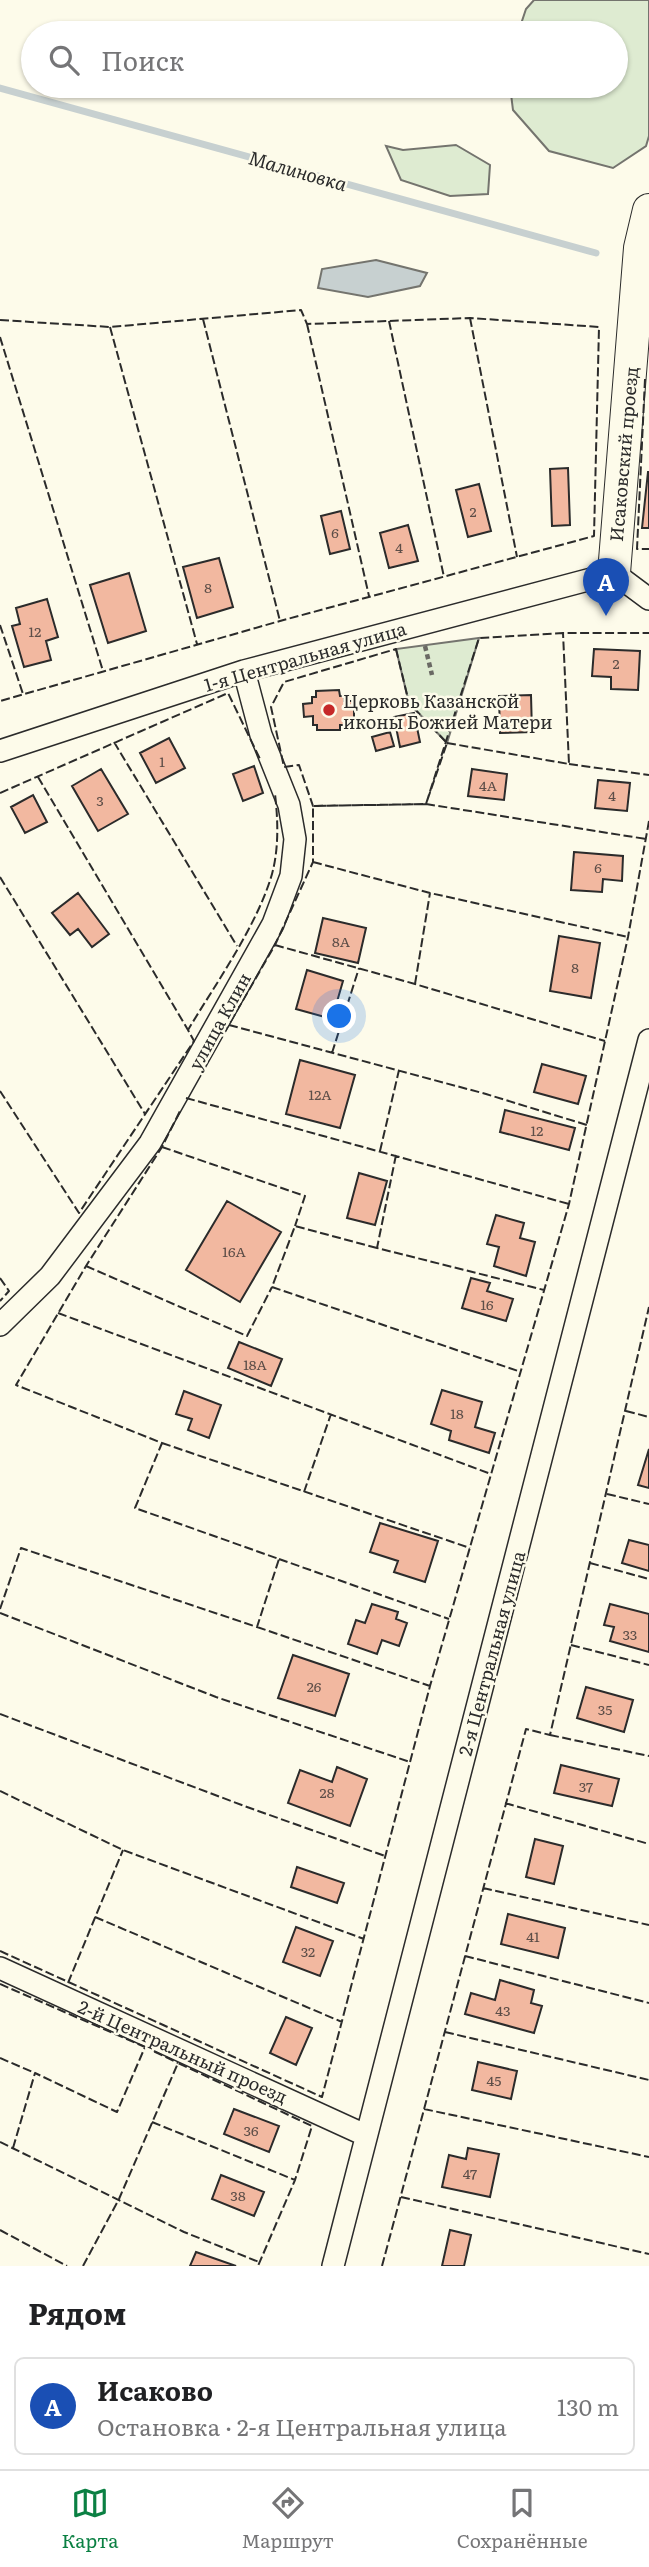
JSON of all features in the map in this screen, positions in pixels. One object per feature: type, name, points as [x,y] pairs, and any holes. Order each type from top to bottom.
[{"type":"street","name":"Исаковский проезд","points":[[614,573],[640,248],[649,210]]},
{"type":"street","points":[[614,573],[649,598]]},
{"type":"street","name":"1-я Центральная улица","points":[[0,751],[244,671],[614,573]]},
{"type":"street","name":"улица Клин","points":[[0,1325],[50,1276],[150,1143],[273,923],[291,876],[295,839],[289,805],[261,735],[244,671]]},
{"type":"street","name":"2-я Центральная улица","points":[[333,2266],[649,1040]]},
{"type":"street","name":"2-й Центральный проезд","points":[[0,1968],[365,2135]]},
{"type":"path","points":[[420,624],[432,675]]},
{"type":"green space","points":[[534,0],[649,0],[649,136],[646,146],[613,168],[549,151],[513,110],[512,98],[628,98],[628,21],[522,21],[526,9]]},
{"type":"green space","points":[[456,145],[490,165],[488,194],[450,196],[401,180],[386,146],[403,150]]},
{"type":"green space","points":[[479,638],[447,743],[409,703],[396,649]]},
{"type":"shaded area","points":[[376,260],[427,273],[420,286],[368,297],[318,288],[322,269]]},
{"type":"building","points":[[568,468],[570,525],[552,526],[550,469]]},
{"type":"building","points":[[648,472],[649,528],[642,528]]},
{"type":"building","points":[[479,484],[491,531],[468,537],[456,490]]},
{"type":"building","points":[[341,511],[350,549],[330,554],[321,516]]},
{"type":"building","points":[[408,525],[418,561],[389,568],[380,533]]},
{"type":"building","points":[[219,558],[233,607],[197,618],[183,567]]},
{"type":"building","points":[[129,573],[146,631],[108,643],[90,585]]},
{"type":"building","points":[[47,599],[58,637],[46,641],[51,660],[24,667],[12,626],[20,624],[16,608]]},
{"type":"building","points":[[594,649],[640,651],[638,690],[611,689],[611,677],[592,676]]},
{"type":"building","name":"Церковь Казанской иконы Божией Матери","points":[[339,690],[344,701],[354,701],[354,722],[344,722],[344,725],[340,725],[340,730],[317,730],[317,725],[313,725],[313,716],[304,717],[303,704],[312,703],[316,691]]},
{"type":"building","points":[[531,695],[532,732],[500,733],[499,696]]},
{"type":"building","points":[[414,713],[420,742],[400,747],[394,717]]},
{"type":"building","points":[[390,732],[394,746],[376,751],[372,737]]},
{"type":"building","points":[[169,738],[185,768],[156,783],[140,753]]},
{"type":"building","points":[[254,766],[263,793],[243,801],[233,774]]},
{"type":"building","points":[[101,769],[128,814],[98,831],[72,786]]},
{"type":"building","points":[[472,769],[507,774],[504,800],[468,796]]},
{"type":"building","points":[[598,780],[630,783],[627,811],[595,808]]},
{"type":"building","points":[[33,795],[47,822],[25,833],[11,807]]},
{"type":"building","points":[[574,852],[623,856],[622,881],[603,879],[602,892],[571,890]]},
{"type":"building","points":[[78,893],[109,934],[92,947],[78,929],[70,935],[52,913]]},
{"type":"building","points":[[323,918],[366,928],[358,963],[315,953]]},
{"type":"building","points":[[559,936],[600,943],[591,998],[550,991]]},
{"type":"building","points":[[307,970],[343,981],[332,1019],[296,1009]]},
{"type":"building","points":[[300,1060],[355,1075],[340,1128],[286,1114]]},
{"type":"building","points":[[542,1064],[586,1076],[578,1104],[534,1092]]},
{"type":"building","points":[[505,1110],[575,1128],[569,1150],[500,1132]]},
{"type":"building","points":[[359,1173],[387,1181],[375,1225],[347,1218]]},
{"type":"building","points":[[227,1201],[281,1232],[240,1302],[186,1270]]},
{"type":"building","points":[[496,1215],[524,1223],[520,1238],[535,1242],[526,1276],[494,1266],[499,1247],[487,1244]]},
{"type":"building","points":[[471,1278],[490,1283],[487,1291],[513,1299],[506,1321],[462,1308]]},
{"type":"building","points":[[239,1342],[282,1359],[271,1386],[228,1368]]},
{"type":"building","points":[[442,1390],[482,1402],[475,1427],[495,1433],[489,1453],[449,1440],[451,1431],[431,1424]]},
{"type":"building","points":[[184,1391],[221,1405],[209,1438],[188,1430],[192,1419],[176,1414]]},
{"type":"building","points":[[649,1449],[649,1488],[638,1485]]},
{"type":"building","points":[[380,1523],[438,1541],[425,1582],[394,1572],[398,1561],[370,1552]]},
{"type":"building","points":[[629,1540],[649,1545],[649,1571],[622,1563]]},
{"type":"building","points":[[372,1604],[398,1612],[396,1619],[407,1623],[399,1646],[382,1640],[377,1654],[348,1644],[356,1620],[365,1623]]},
{"type":"building","points":[[610,1604],[649,1614],[649,1652],[610,1641],[614,1627],[604,1625]]},
{"type":"building","points":[[293,1655],[349,1674],[335,1716],[278,1698]]},
{"type":"building","points":[[586,1687],[633,1700],[624,1732],[577,1718]]},
{"type":"building","points":[[561,1765],[619,1779],[612,1806],[554,1793]]},
{"type":"building","points":[[337,1767],[367,1779],[350,1826],[288,1803],[300,1770],[332,1782]]},
{"type":"building","points":[[535,1839],[563,1846],[554,1884],[526,1877]]},
{"type":"building","points":[[297,1867],[344,1883],[337,1903],[291,1887]]},
{"type":"building","points":[[508,1914],[565,1928],[558,1958],[501,1944]]},
{"type":"building","points":[[296,1927],[333,1941],[320,1976],[283,1962]]},
{"type":"building","points":[[500,1980],[534,1990],[531,2003],[542,2006],[534,2033],[465,2014],[471,1993],[495,2000]]},
{"type":"building","points":[[286,2017],[312,2028],[296,2065],[270,2053]]},
{"type":"building","points":[[478,2062],[517,2071],[511,2099],[472,2090]]},
{"type":"building","points":[[234,2109],[279,2126],[269,2152],[224,2134]]},
{"type":"building","points":[[468,2148],[499,2154],[490,2197],[442,2187],[449,2155],[466,2159]]},
{"type":"building","points":[[221,2175],[264,2192],[254,2216],[212,2199]]},
{"type":"building","points":[[450,2230],[471,2235],[464,2266],[442,2266]]},
{"type":"building","points":[[196,2252],[236,2266],[190,2266]]},
{"type":"waterway","name":"Малиновка","points":[[0,88],[21,94]]},
{"type":"waterway","name":"Малиновка","points":[[36,98],[596,253]]},
{"type":"fence","points":[[0,320],[110,327],[301,310],[307,324],[470,318],[599,327],[594,536],[280,621],[0,701]]},
{"type":"fence","points":[[470,318],[517,557]]},
{"type":"fence","points":[[203,319],[280,621]]},
{"type":"fence","points":[[389,321],[444,577]]},
{"type":"fence","points":[[307,324],[369,596]]},
{"type":"fence","points":[[110,327],[197,644]]},
{"type":"fence","points":[[0,337],[103,671]]},
{"type":"fence","points":[[645,379],[637,549],[649,549]]},
{"type":"fence","points":[[0,625],[23,694]]},
{"type":"fence","points":[[447,743],[569,764],[563,633]]},
{"type":"fence","points":[[224,1033],[275,945],[313,862],[313,806],[426,804],[479,638],[563,633],[649,633]]},
{"type":"fence","points":[[396,649],[409,703],[447,743],[426,804],[313,806],[299,765],[284,767],[271,707],[284,682],[396,649]]},
{"type":"fence","points":[[0,793],[228,693],[260,759]]},
{"type":"fence","points":[[114,742],[237,946]]},
{"type":"fence","points":[[569,764],[649,775]]},
{"type":"fence","points":[[38,777],[188,1030]]},
{"type":"fence","points":[[0,1091],[79,1213],[194,1041],[188,1030],[235,954],[256,914],[272,874],[276,854],[275,794]]},
{"type":"fence","points":[[426,804],[646,839]]},
{"type":"fence","points":[[0,1951],[322,2097],[430,1686],[569,1204],[628,937],[649,821]]},
{"type":"fence","points":[[313,862],[430,893],[628,937]]},
{"type":"fence","points":[[0,877],[145,1114]]},
{"type":"fence","points":[[415,984],[430,893]]},
{"type":"fence","points":[[275,945],[605,1041]]},
{"type":"fence","points":[[332,1053],[359,968]]},
{"type":"fence","points":[[229,1025],[486,1094],[587,1125]]},
{"type":"fence","points":[[380,1151],[399,1070]]},
{"type":"fence","points":[[186,1098],[569,1204]]},
{"type":"fence","points":[[0,1609],[21,1548],[257,1627],[279,1559],[135,1508],[162,1443],[16,1385],[86,1266],[162,1147],[181,1109]]},
{"type":"fence","points":[[162,1147],[305,1196],[295,1226]]},
{"type":"fence","points":[[396,1155],[377,1248],[544,1290]]},
{"type":"fence","points":[[377,1248],[295,1226],[272,1287],[521,1372]]},
{"type":"fence","points":[[86,1266],[247,1336],[272,1287]]},
{"type":"fence","points":[[0,1278],[9,1291],[0,1301]]},
{"type":"fence","points":[[382,2266],[526,1729],[550,1735],[649,1307]]},
{"type":"fence","points":[[58,1313],[491,1474]]},
{"type":"fence","points":[[626,1411],[649,1417]]},
{"type":"fence","points":[[304,1492],[331,1414]]},
{"type":"fence","points":[[162,1443],[470,1548]]},
{"type":"fence","points":[[607,1494],[649,1504]]},
{"type":"fence","points":[[279,1559],[449,1619]]},
{"type":"fence","points":[[590,1563],[649,1579]]},
{"type":"fence","points":[[0,1613],[216,1697],[410,1762]]},
{"type":"fence","points":[[257,1627],[430,1686]]},
{"type":"fence","points":[[571,1645],[649,1665]]},
{"type":"fence","points":[[0,1714],[385,1856]]},
{"type":"fence","points":[[550,1735],[649,1756]]},
{"type":"fence","points":[[0,1791],[123,1850],[364,1939]]},
{"type":"fence","points":[[505,1803],[649,1844]]},
{"type":"fence","points":[[68,1983],[123,1850]]},
{"type":"fence","points":[[483,1888],[649,1925]]},
{"type":"fence","points":[[95,1917],[342,2022]]},
{"type":"fence","points":[[465,1956],[649,2003]]},
{"type":"fence","points":[[0,1984],[145,2047]]},
{"type":"fence","points":[[445,2032],[649,2080]]},
{"type":"fence","points":[[13,2148],[35,2073],[117,2112],[145,2047],[178,2063]]},
{"type":"fence","points":[[0,2058],[35,2073]]},
{"type":"fence","points":[[83,2266],[119,2199],[178,2063],[312,2126],[295,2180],[258,2266]]},
{"type":"fence","points":[[424,2109],[649,2157]]},
{"type":"fence","points":[[152,2122],[295,2180]]},
{"type":"fence","points":[[0,2142],[184,2232],[259,2262]]},
{"type":"fence","points":[[401,2197],[649,2254]]},
{"type":"fence","points":[[0,2230],[67,2266]]},
{"type":"place","name":"Исаково","points":[[606,616]]},
{"type":"place","name":"Церковь Казанской иконы Божией Матери","points":[[329,710]]}]
